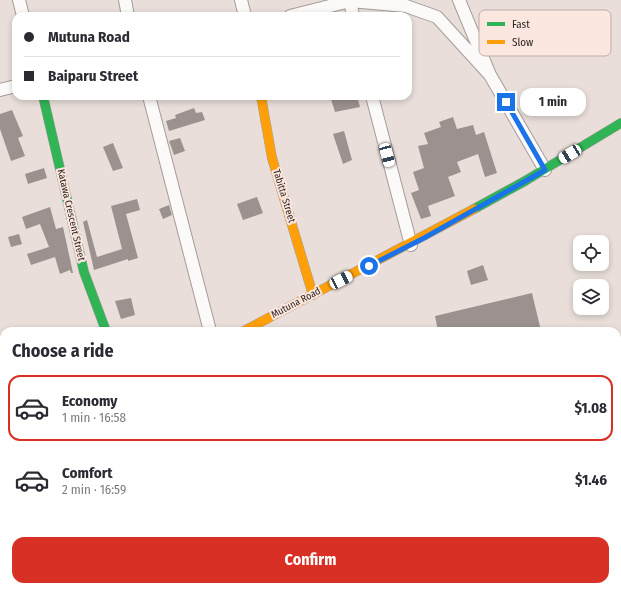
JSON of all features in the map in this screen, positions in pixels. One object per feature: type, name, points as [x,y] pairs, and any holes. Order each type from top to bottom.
[{"type":"street","points":[[19,0],[22,12]]},
{"type":"street","points":[[124,0],[127,12]]},
{"type":"street","points":[[241,0],[244,12]]},
{"type":"street","points":[[459,0],[479,48]]},
{"type":"street","points":[[306,12],[350,1],[406,6],[437,17],[490,75]]},
{"type":"street","points":[[350,1],[352,12]]},
{"type":"street","points":[[482,56],[490,75],[545,170]]},
{"type":"street","points":[[0,90],[12,87]]},
{"type":"street","name":"Katawa Crescent Street","points":[[44,100],[84,272],[105,327]]},
{"type":"street","points":[[150,100],[209,327]]},
{"type":"street","name":"Tabitta Street","points":[[262,100],[272,158],[313,295]]},
{"type":"street","points":[[373,100],[411,244]]},
{"type":"street","name":"Mutuna Road","points":[[252,327],[411,244],[545,170],[621,124]]},
{"type":"building","points":[[331,100],[358,100],[360,107],[335,112]]},
{"type":"building","points":[[194,108],[196,113],[202,112],[205,120],[169,131],[166,121],[176,118],[175,115]]},
{"type":"building","points":[[12,110],[23,136],[18,138],[25,156],[11,161],[0,129],[0,114]]},
{"type":"building","points":[[453,117],[457,129],[473,125],[476,135],[484,132],[497,173],[485,177],[478,154],[457,162],[461,172],[448,177],[455,196],[428,206],[431,216],[421,219],[411,193],[419,190],[413,172],[424,168],[418,146],[428,144],[424,133],[441,127],[439,122]]},
{"type":"building","points":[[344,131],[352,160],[343,164],[333,134]]},
{"type":"building","points":[[180,138],[185,151],[174,155],[169,141]]},
{"type":"building","points":[[113,143],[123,168],[113,171],[103,147]]},
{"type":"building","points":[[44,168],[47,178],[28,184],[25,174]]},
{"type":"building","points":[[257,197],[263,213],[243,220],[237,204]]},
{"type":"building","points":[[137,199],[140,210],[126,214],[138,258],[128,261],[128,259],[94,270],[83,222],[87,220],[97,257],[122,249],[111,206]]},
{"type":"building","points":[[169,205],[172,215],[163,219],[159,209]]},
{"type":"building","points":[[50,207],[56,229],[63,227],[73,273],[71,273],[70,270],[60,274],[55,257],[31,265],[27,254],[49,247],[40,224],[26,229],[22,217]]},
{"type":"building","points":[[19,234],[22,244],[11,247],[8,237]]},
{"type":"building","points":[[483,265],[488,280],[471,285],[467,271]]},
{"type":"building","points":[[532,293],[540,327],[437,327],[435,316]]},
{"type":"building","points":[[131,298],[135,315],[121,319],[115,301]]},
{"type":"traffic: fast","points":[[44,100],[84,272],[105,327]]},
{"type":"traffic: fast","points":[[474,209],[525,181],[621,123]]},
{"type":"traffic: slow","points":[[262,100],[272,158],[313,295]]},
{"type":"traffic: slow","points":[[252,327],[474,209]]},
{"type":"route","points":[[369,266],[424,238],[545,170],[506,102]]}]
